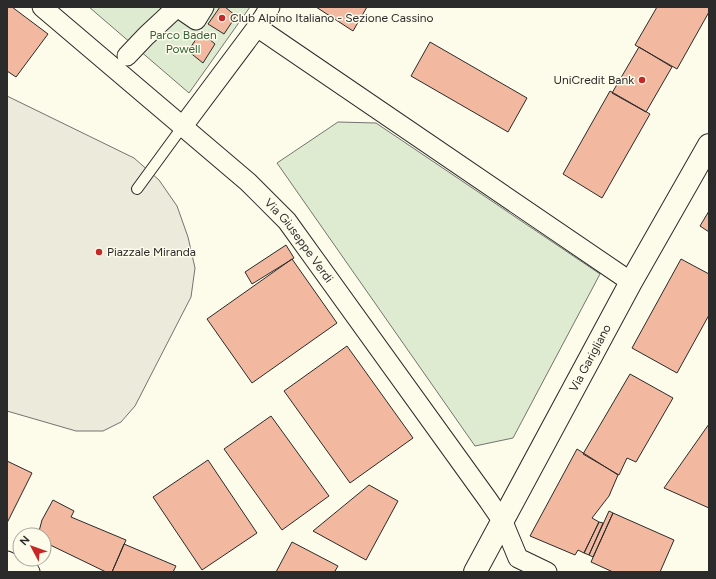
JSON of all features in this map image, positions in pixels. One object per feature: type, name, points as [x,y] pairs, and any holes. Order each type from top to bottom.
[{"type":"main road","name":"Via Garigliano","points":[[475,572],[632,282],[709,146]]},
{"type":"street","name":"Via Giuseppe Verdi","points":[[42,7],[248,182],[287,221],[502,522],[518,558],[547,572]]},
{"type":"street","points":[[127,56],[177,7],[196,20],[204,7]]},
{"type":"street","points":[[183,126],[258,27],[270,7]]},
{"type":"street","points":[[258,27],[632,282]]},
{"type":"street","points":[[7,562],[30,572]]},
{"type":"lane","points":[[137,189],[183,126]]},
{"type":"green space","name":"Parco Baden Powell","points":[[89,7],[250,7],[189,93]]},
{"type":"green space","points":[[338,122],[376,123],[600,274],[513,438],[475,446],[277,163]]},
{"type":"shaded area","name":"Piazzale Miranda","points":[[7,96],[134,158],[159,180],[177,206],[188,237],[195,268],[191,297],[135,406],[121,422],[103,431],[76,431],[7,411]]},
{"type":"building","points":[[7,7],[12,7],[48,34],[16,77],[7,71]]},
{"type":"building","points":[[220,7],[225,7],[236,16],[224,34],[208,24]]},
{"type":"building","points":[[316,7],[367,7],[353,31]]},
{"type":"building","points":[[657,7],[709,7],[709,12],[677,69],[635,45]]},
{"type":"building","points":[[201,32],[215,44],[203,63],[188,51]]},
{"type":"building","points":[[430,42],[527,98],[508,132],[411,76]]},
{"type":"building","name":"UniCredit Bank","points":[[639,47],[672,67],[646,112],[612,93]]},
{"type":"building","points":[[610,91],[650,114],[602,198],[563,174]]},
{"type":"building","points":[[709,211],[709,232],[700,226]]},
{"type":"building","points":[[286,245],[294,258],[252,284],[245,272]]},
{"type":"building","points":[[292,259],[337,323],[252,383],[207,319]]},
{"type":"building","points":[[681,259],[709,274],[709,315],[677,373],[632,348]]},
{"type":"building","points":[[347,346],[413,438],[350,483],[284,391]]},
{"type":"building","points":[[630,374],[673,398],[636,462],[627,458],[619,475],[583,454]]},
{"type":"building","points":[[271,416],[329,496],[282,530],[224,449]]},
{"type":"building","points":[[709,424],[709,508],[664,488]]},
{"type":"building","points":[[577,449],[618,475],[609,496],[592,518],[599,522],[584,553],[578,550],[575,555],[530,536]]},
{"type":"building","points":[[208,460],[257,533],[202,570],[153,497]]},
{"type":"building","points":[[7,461],[32,473],[7,523]]},
{"type":"building","points":[[369,485],[398,501],[366,560],[313,531]]},
{"type":"building","points":[[53,500],[74,511],[71,517],[126,540],[112,572],[106,572],[52,546],[52,527],[40,527],[42,520]]},
{"type":"building","points":[[609,511],[613,513],[593,557],[589,555]]},
{"type":"building","points":[[613,513],[674,540],[660,572],[613,572],[591,562]]},
{"type":"building","points":[[599,522],[603,523],[589,555],[584,553]]},
{"type":"building","points":[[292,542],[338,566],[335,571],[338,572],[276,572]]},
{"type":"building","points":[[124,544],[176,566],[173,572],[112,572]]},
{"type":"place","name":"Club Alpino Italiano - Sezione Cassino","points":[[222,18]]},
{"type":"place","name":"UniCredit Bank","points":[[642,80]]},
{"type":"place","name":"Piazzale Miranda","points":[[99,252]]}]
